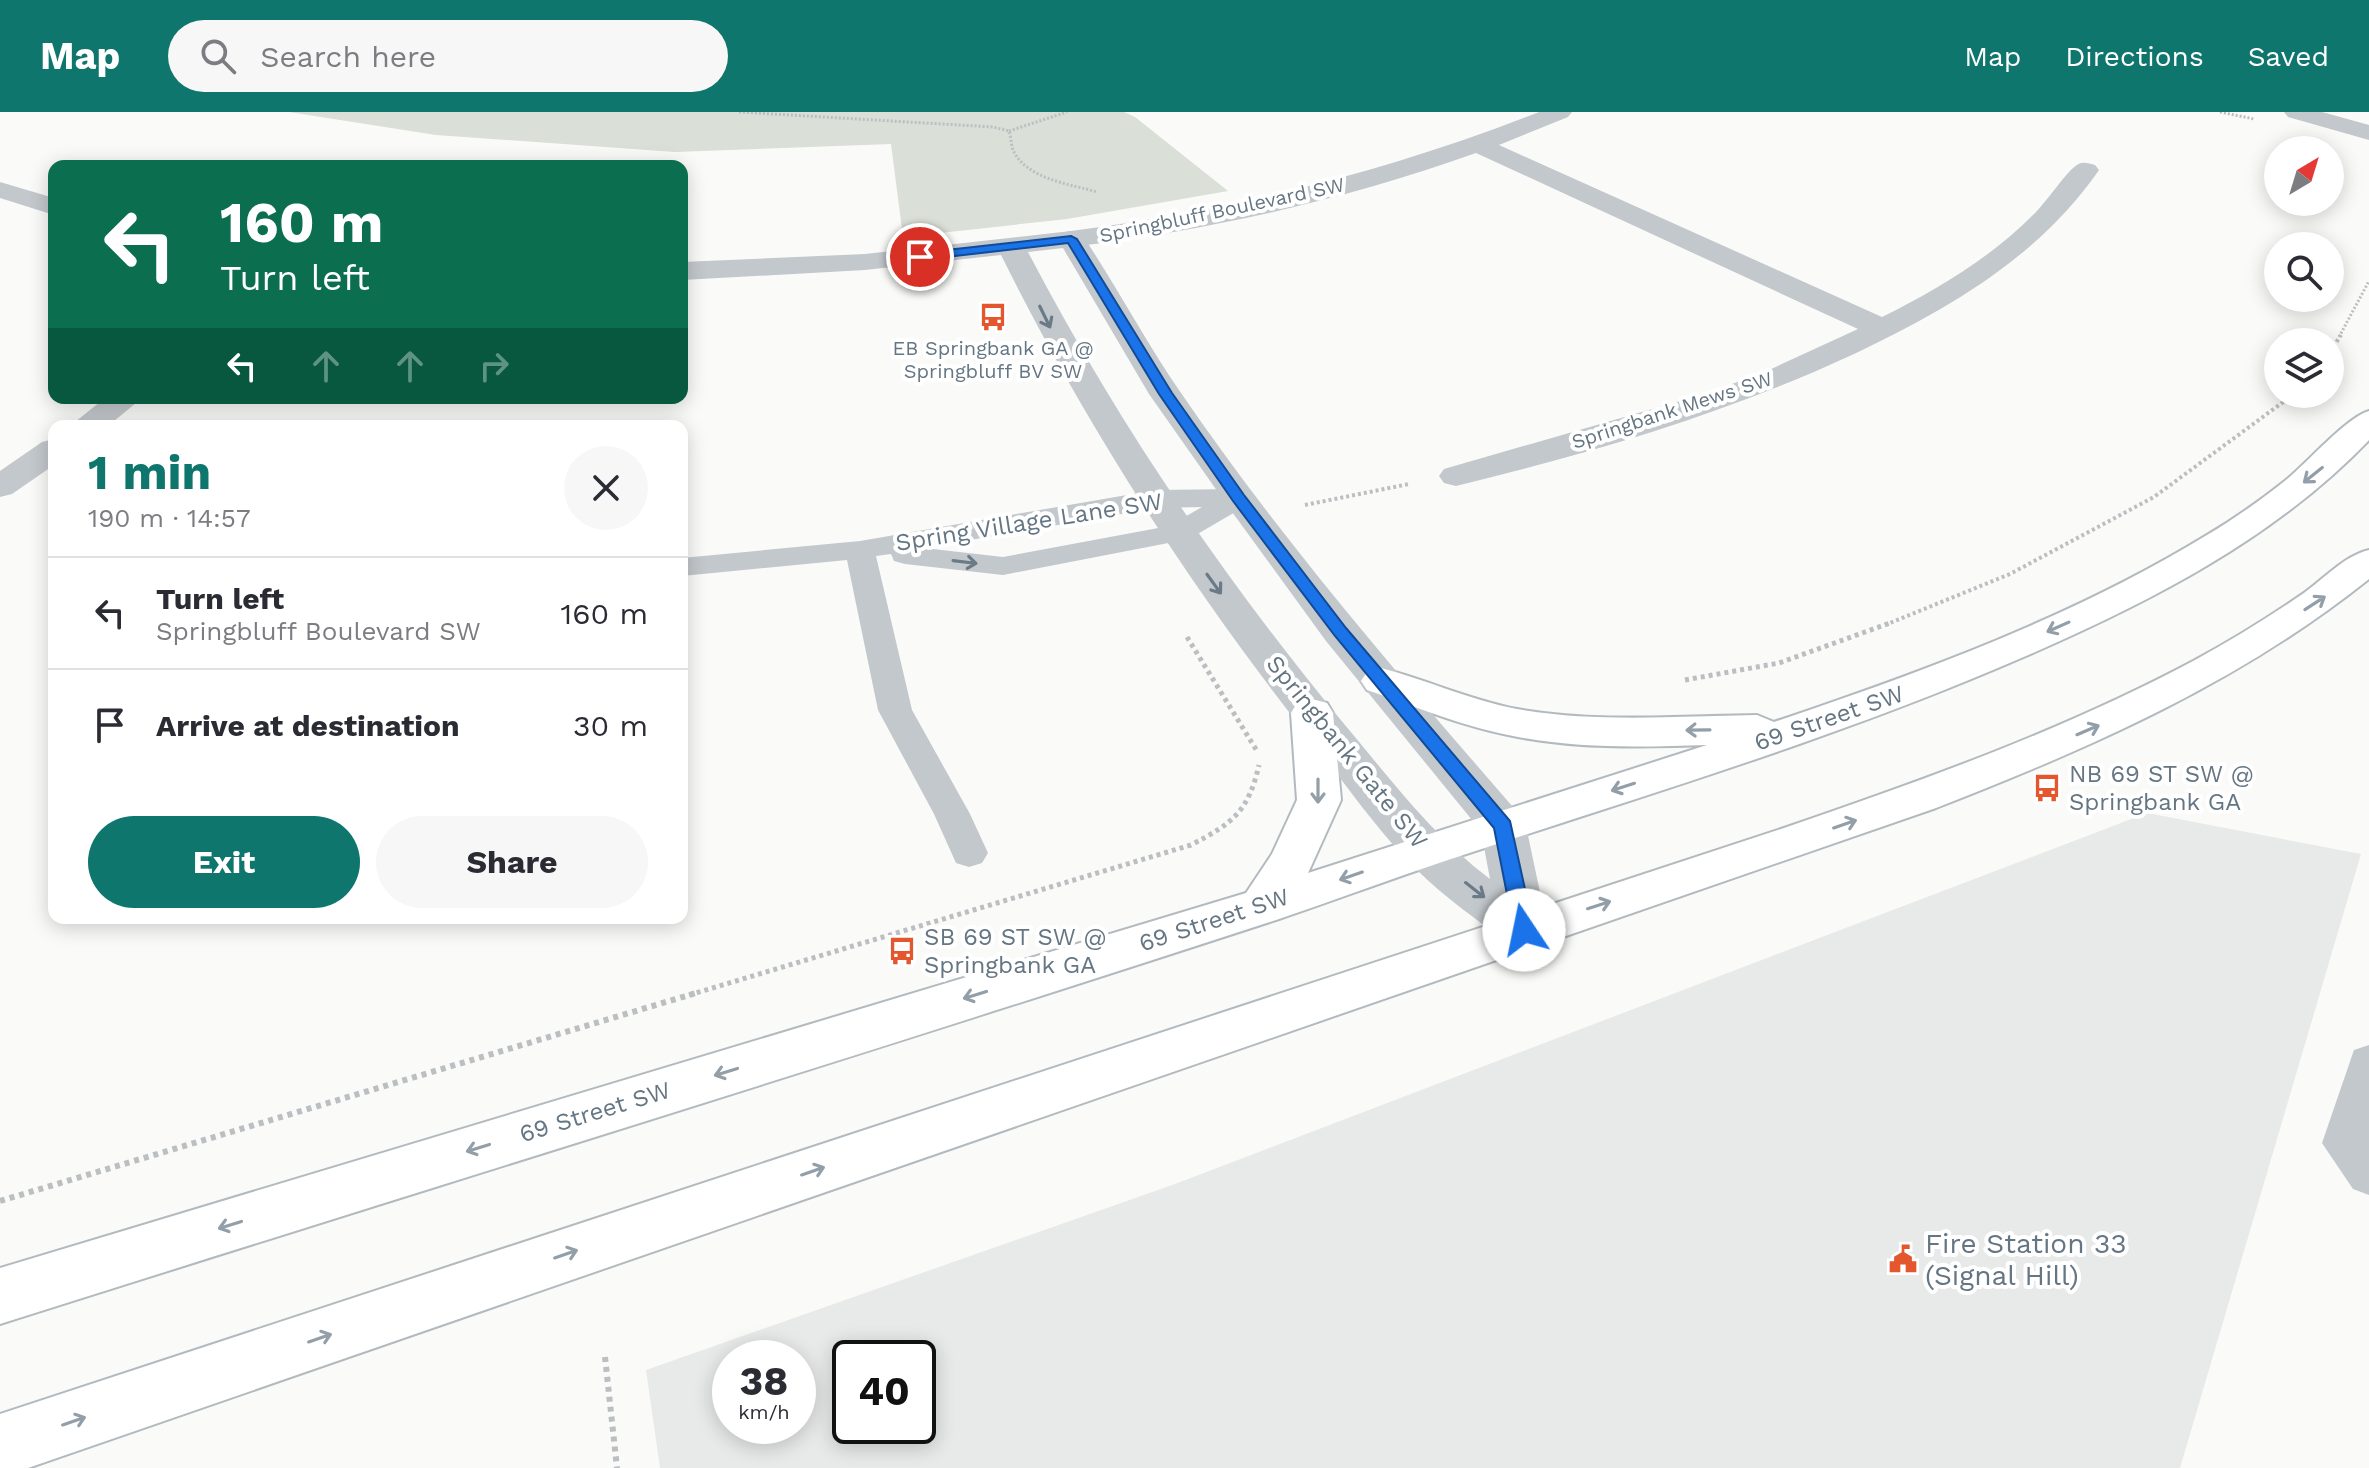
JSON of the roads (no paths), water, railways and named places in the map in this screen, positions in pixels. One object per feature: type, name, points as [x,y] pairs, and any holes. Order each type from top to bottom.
[{"type":"main road","name":"69 Street SW","points":[[0,1296],[1263,905],[1804,728],[1966,669],[2129,595],[2204,553],[2271,509],[2329,462],[2369,421]]},
{"type":"main road","points":[[0,1446],[1843,825],[1999,767],[2110,720],[2237,653],[2332,592],[2369,561]]},
{"type":"main road","points":[[1381,681],[1494,717],[1552,728],[1612,731],[1804,728]]},
{"type":"main road","points":[[1263,905],[1292,860],[1319,800],[1312,713]]},
{"type":"street","name":"Springbluff Boulevard SW","points":[[688,271],[865,262],[1107,235],[1299,197],[1397,171],[1479,145],[1560,112]]},
{"type":"street","points":[[2298,112],[2369,120]]},
{"type":"street","points":[[2298,112],[2369,133]]},
{"type":"street","points":[[1479,145],[1883,329]]},
{"type":"street","name":"Springbank Mews SW","points":[[1456,476],[1653,421],[1761,384],[1883,329],[1940,299],[2009,251],[2065,199],[2086,170]]},
{"type":"street","points":[[0,190],[48,205]]},
{"type":"street","points":[[1071,239],[1165,394],[1246,508],[1381,681],[1503,826],[1524,930]]},
{"type":"street","name":"Springbank Gate SW","points":[[1011,247],[1057,341],[1156,499],[1312,713],[1425,851],[1524,930]]},
{"type":"street","points":[[95,420],[118,404]]},
{"type":"street","points":[[0,487],[48,453]]},
{"type":"lane","name":"Spring Village Lane SW","points":[[688,566],[860,550],[1156,499],[1246,508]]},
{"type":"lane","name":"Spring Village Lane SW","points":[[860,550],[1003,566],[1178,533],[1246,508]]},
{"type":"lane","name":"Spring Village Lane SW","points":[[860,550],[895,710],[952,814],[969,853]]},
{"type":"lane","points":[[2369,1063],[2344,1143],[2369,1175]]},
{"type":"place","name":"EB Springbank GA @ Springbluff BV SW","points":[[993,317]]},
{"type":"place","name":"NB 69 ST SW @ Springbank GA","points":[[2047,788]]},
{"type":"place","name":"SB 69 ST SW @ Springbank GA","points":[[902,951]]},
{"type":"place","name":"Fire Station 33 (Signal Hill)","points":[[1903,1259]]}]
